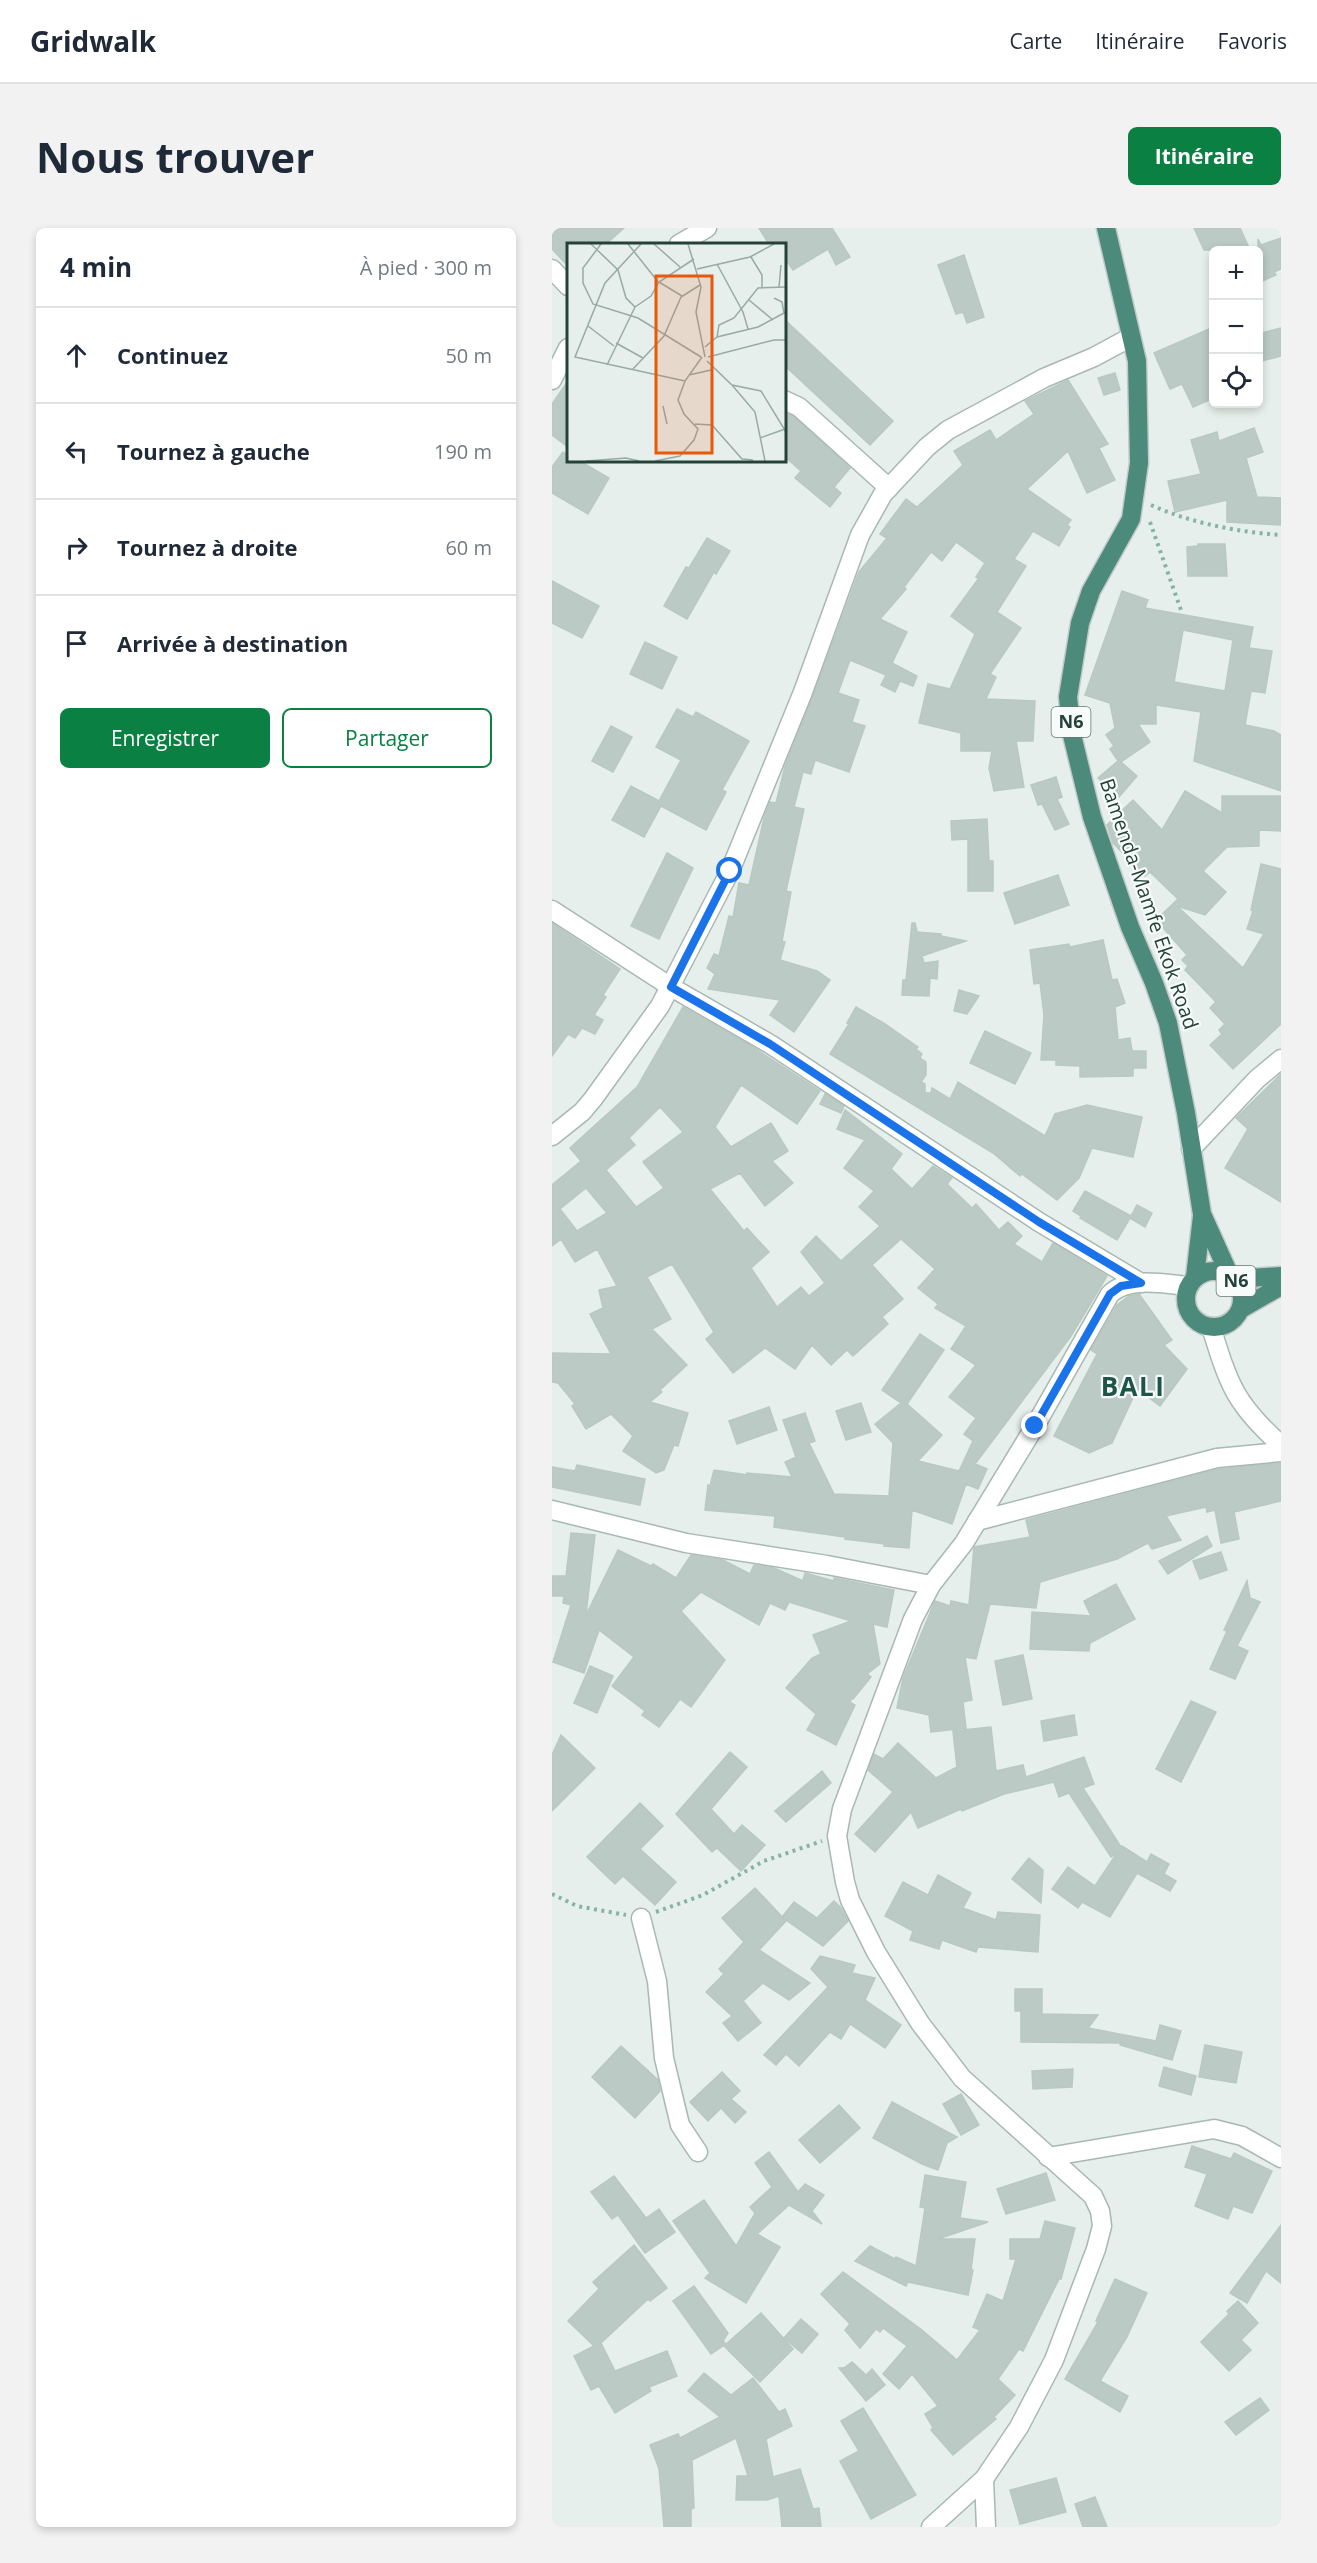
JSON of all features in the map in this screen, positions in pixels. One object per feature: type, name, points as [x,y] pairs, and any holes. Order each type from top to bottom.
[{"type":"highway","name":"Bamenda-Mamfe Ekok Road","points":[[1106,228],[1131,337],[1138,382],[1139,463],[1136,498],[1131,519],[1091,591],[1080,623],[1068,697],[1072,735],[1092,818],[1130,927],[1168,1023],[1186,1113],[1202,1214]]},
{"type":"highway","name":"N6","points":[[1202,1214],[1232,1276],[1241,1287],[1243,1299],[1241,1309],[1234,1319],[1223,1326],[1211,1327],[1201,1324],[1192,1317],[1187,1307],[1186,1296],[1192,1282],[1202,1214]]},
{"type":"highway","name":"N6","points":[[1192,1282],[1205,1271],[1217,1270],[1232,1276],[1281,1276]]},
{"type":"highway","name":"N6","points":[[1241,1309],[1281,1286]]},
{"type":"street","points":[[681,243],[707,228]]},
{"type":"street","points":[[552,269],[567,285]]},
{"type":"street","points":[[552,1136],[582,1112],[593,1099],[671,987],[730,871],[803,692],[860,535],[889,488],[927,447],[948,430],[1044,378],[1094,357],[1131,337]]},
{"type":"street","points":[[552,380],[567,350]]},
{"type":"street","points":[[786,401],[799,407],[889,488]]},
{"type":"street","points":[[552,910],[671,987],[770,1044],[1039,1222],[1141,1283]]},
{"type":"street","points":[[1191,1149],[1257,1079],[1281,1059]]},
{"type":"street","points":[[931,2527],[984,2479],[1019,2427],[1054,2360],[1096,2249],[1102,2226],[1100,2211],[1093,2196],[962,2078],[920,2023],[876,1952],[850,1900],[837,1836],[842,1809],[897,1659],[931,1585],[964,1544],[1035,1426],[1110,1294],[1121,1286],[1141,1283],[1192,1282]]},
{"type":"street","points":[[1211,1327],[1229,1383],[1239,1401],[1251,1417],[1281,1445]]},
{"type":"street","points":[[977,1521],[1217,1458],[1281,1452]]},
{"type":"street","points":[[552,1510],[686,1544],[827,1565],[931,1585]]},
{"type":"street","points":[[641,1918],[657,1981],[664,2058],[680,2125],[698,2152]]},
{"type":"street","points":[[1048,2157],[1214,2129],[1242,2136],[1281,2157]]},
{"type":"street","points":[[984,2479],[986,2527]]},
{"type":"path","points":[[1136,498],[1181,517],[1245,532],[1281,535]]},
{"type":"path","points":[[1131,519],[1150,522],[1182,613]]},
{"type":"path","points":[[552,1894],[577,1906],[641,1918],[703,1895],[764,1861],[837,1836]]},
{"type":"building","points":[[552,228],[624,228],[607,243],[567,243],[567,265],[552,249]]},
{"type":"building","points":[[759,228],[832,228],[850,257],[836,265],[828,249],[793,270],[786,260],[786,243],[768,243]]},
{"type":"building","points":[[1194,228],[1240,228],[1248,246],[1209,246],[1209,250],[1204,250]]},
{"type":"building","points":[[1281,238],[1281,269],[1274,272],[1276,275],[1263,281],[1263,246],[1258,246],[1258,239],[1261,245]]},
{"type":"building","points":[[964,255],[984,317],[967,323],[963,312],[956,314],[938,265]]},
{"type":"building","points":[[786,321],[893,421],[870,445],[786,367]]},
{"type":"building","points":[[1281,328],[1281,356],[1263,361],[1263,333]]},
{"type":"building","points":[[1209,329],[1209,400],[1193,407],[1182,384],[1170,389],[1154,353]]},
{"type":"building","points":[[1115,373],[1120,390],[1104,395],[1098,378]]},
{"type":"building","points":[[1068,380],[1108,444],[1099,448],[1115,480],[1087,493],[1068,451],[1027,489],[1071,520],[1067,525],[1070,527],[1059,546],[1033,531],[1014,559],[1026,566],[997,612],[1021,628],[990,674],[996,677],[986,699],[1035,701],[1033,741],[1016,741],[1024,787],[994,791],[989,768],[992,751],[961,751],[961,733],[919,723],[928,684],[950,689],[975,634],[951,616],[979,578],[976,577],[985,563],[956,542],[942,561],[931,552],[904,587],[906,589],[880,619],[907,632],[892,663],[917,676],[913,686],[900,681],[895,692],[881,685],[886,675],[850,660],[838,693],[859,700],[852,722],[865,726],[849,772],[815,760],[811,774],[803,772],[794,807],[804,809],[786,891],[791,892],[782,941],[785,942],[780,960],[817,971],[830,980],[794,1032],[770,1015],[780,1000],[708,989],[715,974],[707,968],[714,954],[719,956],[729,916],[733,917],[739,883],[749,885],[764,818],[770,802],[776,803],[785,766],[859,572],[887,538],[880,534],[906,499],[917,507],[963,465],[954,451],[990,430],[996,440],[1034,414],[1025,401]]},
{"type":"building","points":[[567,382],[567,446],[552,435],[552,404]]},
{"type":"building","points":[[786,414],[793,416],[850,468],[834,487],[841,493],[830,507],[795,478],[801,471],[786,458]]},
{"type":"building","points":[[1254,428],[1263,452],[1246,458],[1257,497],[1281,498],[1281,525],[1227,522],[1227,500],[1175,512],[1168,481],[1201,474],[1191,440],[1217,432],[1219,441]]},
{"type":"building","points":[[563,452],[567,454],[567,462],[581,462],[609,478],[588,514],[552,493],[552,467]]},
{"type":"building","points":[[707,538],[730,551],[716,574],[714,572],[687,619],[664,606],[686,567],[689,568]]},
{"type":"building","points":[[1198,544],[1225,544],[1227,576],[1188,576],[1187,547],[1198,546]]},
{"type":"building","points":[[552,581],[599,606],[582,638],[552,623]]},
{"type":"building","points":[[1122,591],[1148,600],[1145,608],[1253,627],[1249,648],[1272,651],[1265,693],[1251,691],[1245,725],[1274,731],[1281,735],[1281,791],[1194,761],[1201,712],[1156,705],[1156,724],[1138,724],[1150,742],[1121,762],[1137,776],[1119,797],[1098,778],[1118,761],[1110,749],[1114,746],[1106,735],[1115,728],[1110,703],[1085,695]],"holes":[[[1183,630],[1233,640],[1225,691],[1174,682]]]},
{"type":"building","points":[[645,642],[677,657],[662,689],[630,674]]},
{"type":"building","points":[[677,709],[693,717],[696,712],[749,741],[722,790],[726,792],[706,830],[661,806],[644,837],[612,820],[631,786],[659,801],[681,760],[656,747]]},
{"type":"building","points":[[611,726],[632,737],[613,772],[592,761]]},
{"type":"building","points":[[1056,777],[1062,797],[1057,799],[1069,824],[1055,830],[1042,804],[1038,805],[1031,785]]},
{"type":"building","points":[[1185,791],[1222,813],[1222,796],[1281,796],[1281,831],[1259,830],[1259,846],[1227,847],[1203,871],[1226,892],[1205,915],[1177,906],[1243,968],[1264,934],[1247,929],[1253,911],[1251,910],[1261,864],[1281,869],[1281,1024],[1233,1069],[1210,1045],[1222,1034],[1219,1030],[1225,1024],[1210,1008],[1216,1002],[1185,970],[1188,966],[1182,960],[1187,955],[1156,920],[1178,899],[1150,872],[1145,876],[1113,843],[1107,825],[1133,800],[1162,830]]},
{"type":"building","points":[[987,819],[989,861],[993,861],[993,891],[968,891],[968,839],[952,840],[951,821]]},
{"type":"building","points":[[667,853],[693,868],[659,939],[631,926]]},
{"type":"building","points":[[1058,875],[1069,905],[1015,924],[1004,893]]},
{"type":"building","points":[[552,923],[620,969],[603,995],[606,997],[594,1015],[603,1020],[595,1034],[582,1028],[575,1038],[568,1034],[552,1056]]},
{"type":"building","points":[[912,923],[915,923],[917,932],[941,934],[941,936],[966,941],[922,956],[924,963],[938,961],[937,979],[930,978],[929,996],[902,995],[903,980],[906,980]]},
{"type":"building","points":[[1103,940],[1112,980],[1117,979],[1125,1003],[1115,1007],[1118,1040],[1130,1038],[1132,1051],[1146,1051],[1146,1068],[1133,1068],[1133,1076],[1080,1077],[1080,1066],[1056,1065],[1056,1060],[1041,1060],[1044,1015],[1040,983],[1034,984],[1030,950],[1069,944],[1070,947]]},
{"type":"building","points":[[959,990],[979,996],[967,1014],[954,1011]]},
{"type":"building","points":[[683,1007],[751,1046],[820,1091],[797,1124],[741,1085],[715,1127],[731,1147],[771,1123],[788,1151],[772,1161],[793,1183],[765,1206],[740,1173],[710,1189],[744,1231],[747,1228],[769,1252],[751,1268],[777,1307],[801,1287],[809,1296],[825,1283],[801,1252],[816,1236],[841,1261],[880,1226],[859,1207],[874,1191],[844,1168],[865,1140],[837,1129],[845,1110],[902,1154],[891,1169],[912,1189],[933,1166],[952,1178],[947,1184],[972,1208],[976,1204],[999,1230],[1008,1222],[1022,1236],[1014,1244],[1042,1262],[1053,1243],[1107,1276],[1071,1336],[975,1464],[987,1469],[978,1489],[966,1484],[952,1524],[912,1510],[909,1548],[884,1546],[885,1544],[774,1527],[775,1516],[705,1510],[708,1485],[710,1486],[714,1470],[748,1475],[747,1473],[792,1477],[785,1462],[796,1457],[783,1420],[805,1413],[815,1441],[809,1443],[834,1494],[889,1496],[893,1443],[875,1424],[901,1403],[882,1390],[920,1334],[944,1350],[907,1404],[942,1435],[918,1461],[959,1471],[973,1441],[964,1434],[976,1418],[949,1397],[976,1365],[951,1349],[966,1326],[935,1308],[938,1304],[918,1288],[935,1269],[901,1239],[872,1265],[903,1299],[882,1317],[888,1324],[853,1356],[847,1350],[831,1365],[812,1345],[795,1369],[765,1348],[733,1373],[706,1339],[714,1332],[672,1264],[647,1277],[671,1319],[652,1329],[687,1365],[650,1402],[688,1413],[678,1446],[674,1445],[664,1470],[656,1473],[623,1451],[633,1436],[611,1414],[586,1429],[572,1406],[575,1404],[558,1383],[552,1382],[552,1353],[611,1354],[590,1314],[603,1308],[599,1290],[617,1286],[597,1249],[575,1262],[561,1239],[552,1246],[552,1185],[581,1161],[570,1148],[637,1087]],"holes":[[[660,1107],[683,1132],[643,1162],[664,1188],[636,1207],[606,1170],[635,1145],[629,1138]],[[586,1188],[607,1213],[577,1231],[560,1209]]]},
{"type":"building","points":[[856,1007],[918,1047],[916,1049],[922,1054],[920,1058],[926,1062],[926,1075],[921,1082],[925,1084],[925,1093],[931,1093],[932,1088],[950,1099],[958,1082],[1045,1136],[1055,1114],[1087,1105],[1142,1117],[1133,1157],[1092,1148],[1079,1178],[1057,1200],[1022,1174],[1020,1176],[993,1153],[830,1054],[849,1024],[847,1023]]},
{"type":"building","points":[[985,1031],[1031,1053],[1015,1084],[970,1063]]},
{"type":"building","points":[[1281,1074],[1281,1202],[1225,1168],[1248,1129],[1236,1118]]},
{"type":"building","points":[[825,1094],[844,1106],[841,1113],[820,1104]]},
{"type":"building","points":[[1085,1191],[1131,1216],[1137,1205],[1152,1213],[1145,1227],[1130,1218],[1117,1240],[1080,1218],[1081,1216],[1073,1211]]},
{"type":"building","points":[[1139,1294],[1172,1340],[1164,1345],[1187,1369],[1160,1406],[1137,1389],[1112,1443],[1089,1453],[1054,1436],[1097,1354],[1091,1350],[1117,1305],[1129,1296]]},
{"type":"building","points":[[861,1403],[871,1432],[846,1440],[836,1411]]},
{"type":"building","points":[[769,1407],[777,1430],[737,1444],[729,1421]]},
{"type":"building","points":[[1281,1463],[1281,1501],[1234,1512],[1239,1539],[1221,1543],[1215,1510],[1207,1512],[1206,1507],[1166,1516],[1181,1540],[1152,1549],[1148,1543],[1117,1559],[1040,1582],[1036,1608],[990,1604],[976,1659],[965,1657],[972,1700],[963,1702],[966,1728],[931,1732],[929,1715],[897,1708],[903,1678],[935,1601],[950,1606],[951,1601],[969,1605],[974,1547],[1030,1537],[1026,1520],[1219,1469]]},
{"type":"building","points":[[577,1465],[645,1479],[640,1505],[552,1487],[552,1467],[575,1471]]},
{"type":"building","points":[[571,1533],[595,1535],[586,1615],[618,1550],[651,1566],[653,1564],[676,1578],[691,1555],[723,1560],[750,1574],[754,1565],[774,1568],[803,1581],[805,1573],[834,1581],[834,1578],[894,1590],[887,1627],[873,1624],[880,1664],[867,1674],[871,1677],[853,1699],[850,1699],[855,1705],[836,1745],[807,1730],[816,1714],[786,1688],[812,1658],[821,1654],[813,1635],[851,1621],[789,1602],[785,1610],[770,1603],[759,1625],[701,1592],[681,1611],[725,1660],[691,1707],[680,1699],[659,1727],[642,1715],[645,1711],[612,1686],[634,1657],[599,1630],[584,1673],[553,1662],[571,1605],[563,1603],[564,1596],[552,1596],[552,1576],[566,1576]]},
{"type":"building","points":[[1207,1536],[1212,1546],[1168,1574],[1159,1561]]},
{"type":"building","points":[[1221,1552],[1227,1570],[1200,1579],[1193,1561]]},
{"type":"building","points":[[1247,1581],[1250,1598],[1260,1602],[1237,1646],[1248,1651],[1235,1679],[1210,1669],[1227,1631],[1224,1630]]},
{"type":"building","points":[[1116,1584],[1135,1619],[1090,1643],[1089,1651],[1030,1649],[1032,1612],[1091,1616],[1084,1601]]},
{"type":"building","points":[[1023,1655],[1032,1699],[1003,1705],[995,1661]]},
{"type":"building","points":[[590,1666],[613,1676],[597,1713],[574,1703]]},
{"type":"building","points":[[1191,1701],[1216,1712],[1181,1782],[1156,1769]]},
{"type":"building","points":[[1074,1715],[1077,1735],[1044,1741],[1041,1721]]},
{"type":"building","points":[[991,1727],[996,1771],[1023,1765],[1026,1777],[1084,1757],[1094,1784],[1083,1788],[1121,1847],[1147,1862],[1151,1854],[1169,1864],[1164,1874],[1176,1881],[1170,1891],[1137,1873],[1110,1917],[1082,1902],[1078,1908],[1052,1889],[1068,1867],[1095,1886],[1117,1853],[1111,1857],[1069,1793],[1059,1797],[1054,1782],[1004,1794],[962,1811],[961,1809],[918,1828],[911,1812],[875,1852],[855,1834],[893,1792],[868,1770],[874,1754],[883,1759],[898,1743],[936,1778],[957,1767],[953,1731]]},
{"type":"building","points":[[561,1735],[595,1768],[552,1811],[552,1755]]},
{"type":"building","points":[[730,1752],[747,1767],[711,1809],[734,1834],[742,1825],[765,1845],[741,1871],[717,1848],[712,1852],[676,1814]]},
{"type":"building","points":[[822,1771],[831,1783],[786,1822],[775,1811]]},
{"type":"building","points":[[640,1803],[663,1826],[640,1849],[676,1882],[655,1905],[623,1876],[615,1884],[587,1857]]},
{"type":"building","points":[[1029,1858],[1043,1870],[1041,1903],[1012,1879]]},
{"type":"building","points":[[938,1875],[971,1893],[963,1908],[996,1920],[998,1912],[1040,1915],[1038,1952],[978,1947],[976,1952],[942,1940],[939,1949],[910,1940],[913,1931],[885,1916],[903,1882],[928,1895]]},
{"type":"building","points":[[755,1888],[786,1921],[759,1950],[810,1983],[789,2000],[763,1983],[743,2001],[761,2023],[738,2041],[723,2023],[732,2016],[706,1992],[724,1974],[719,1969],[744,1942],[722,1918]]},
{"type":"building","points":[[834,1901],[848,1921],[823,1946],[782,1917],[794,1902],[817,1918]]},
{"type":"building","points":[[820,1956],[855,1965],[852,1973],[875,1978],[865,2000],[901,2025],[885,2048],[850,2024],[841,2039],[830,2032],[799,2066],[786,2054],[776,2065],[764,2055],[828,1987],[811,1969]]},
{"type":"building","points":[[1015,1989],[1042,1989],[1042,2014],[1098,2015],[1088,2028],[1156,2041],[1160,2025],[1181,2031],[1172,2060],[1120,2045],[1120,2043],[1021,2042],[1021,2011],[1015,2011]]},
{"type":"building","points":[[1205,2045],[1242,2052],[1236,2083],[1199,2077]]},
{"type":"building","points":[[621,2046],[658,2080],[660,2091],[635,2118],[592,2077]]},
{"type":"building","points":[[1164,2067],[1196,2076],[1191,2095],[1159,2086]]},
{"type":"building","points":[[1073,2069],[1072,2087],[1033,2089],[1032,2071]]},
{"type":"building","points":[[722,2072],[740,2091],[731,2099],[746,2112],[735,2123],[721,2108],[708,2121],[690,2102]]},
{"type":"building","points":[[961,2094],[979,2125],[961,2135],[943,2104]]},
{"type":"building","points":[[892,2102],[957,2137],[947,2143],[938,2170],[873,2138]]},
{"type":"building","points":[[839,2105],[860,2128],[820,2163],[799,2140]]},
{"type":"building","points":[[1192,2146],[1231,2159],[1234,2153],[1272,2171],[1252,2213],[1233,2206],[1228,2219],[1195,2206],[1207,2174],[1185,2167]]},
{"type":"building","points":[[769,2152],[798,2192],[805,2184],[824,2195],[812,2211],[822,2224],[789,2205],[757,2234],[780,2247],[746,2303],[705,2278],[710,2273],[673,2221],[704,2200],[736,2246],[755,2213],[750,2207],[772,2187],[755,2163]]},
{"type":"building","points":[[1046,2173],[1055,2200],[1006,2214],[997,2189]]},
{"type":"building","points":[[925,2175],[966,2182],[960,2218],[988,2222],[938,2239],[975,2239],[971,2270],[973,2270],[968,2295],[908,2282],[906,2286],[855,2261],[870,2246],[895,2259],[896,2257],[916,2266],[925,2208],[920,2207]]},
{"type":"building","points":[[614,2176],[646,2218],[659,2209],[675,2232],[645,2253],[618,2215],[612,2219],[591,2192]]},
{"type":"building","points":[[1045,2221],[1075,2228],[1061,2279],[1023,2351],[1019,2349],[998,2379],[1015,2395],[994,2417],[996,2419],[953,2455],[931,2430],[933,2428],[925,2414],[938,2406],[912,2374],[899,2389],[883,2374],[907,2346],[883,2328],[880,2332],[876,2329],[860,2348],[845,2330],[850,2324],[821,2294],[843,2272],[922,2330],[957,2360],[980,2330],[973,2327],[987,2294],[1003,2301],[1016,2259],[1010,2259],[1010,2239],[1040,2239]]},
{"type":"building","points":[[1281,2225],[1281,2283],[1266,2271],[1247,2303],[1230,2293]]},
{"type":"building","points":[[634,2245],[667,2288],[650,2301],[648,2299],[601,2343],[615,2371],[667,2351],[677,2376],[649,2387],[651,2391],[615,2413],[599,2386],[591,2390],[574,2356],[594,2346],[568,2321],[599,2289],[593,2282]]},
{"type":"building","points":[[1115,2279],[1147,2293],[1127,2337],[1100,2381],[1128,2396],[1120,2412],[1065,2379],[1098,2322],[1096,2321]]},
{"type":"building","points":[[694,2286],[728,2333],[723,2341],[726,2344],[711,2354],[673,2301]]},
{"type":"building","points":[[1238,2301],[1258,2323],[1241,2340],[1251,2350],[1229,2371],[1201,2342],[1229,2314],[1227,2311]]},
{"type":"building","points":[[761,2313],[793,2349],[760,2382],[724,2346]]},
{"type":"building","points":[[801,2319],[818,2334],[802,2353],[784,2338]]},
{"type":"building","points":[[852,2362],[866,2375],[872,2369],[885,2385],[866,2401],[839,2368],[844,2368]]},
{"type":"building","points":[[704,2373],[731,2395],[753,2378],[779,2412],[785,2409],[792,2426],[766,2439],[773,2477],[800,2469],[813,2509],[819,2508],[821,2527],[782,2527],[779,2496],[767,2500],[736,2500],[737,2476],[748,2476],[736,2438],[692,2460],[694,2508],[691,2509],[691,2527],[664,2527],[659,2469],[650,2445],[678,2434],[680,2438],[720,2417],[688,2391]]},
{"type":"building","points":[[1260,2398],[1269,2410],[1236,2435],[1225,2422]]},
{"type":"building","points":[[863,2408],[916,2495],[871,2519],[840,2461],[859,2451],[841,2421]]},
{"type":"building","points":[[1056,2478],[1066,2512],[1020,2524],[1010,2490]]},
{"type":"building","points":[[1095,2497],[1107,2527],[1083,2527],[1075,2504]]},
{"type":"district","name":"BALI","points":[[1133,1387]]},
{"type":"route","points":[[730,871],[671,987],[770,1044],[1039,1222],[1141,1283],[1121,1286],[1110,1294],[1035,1426]]}]
